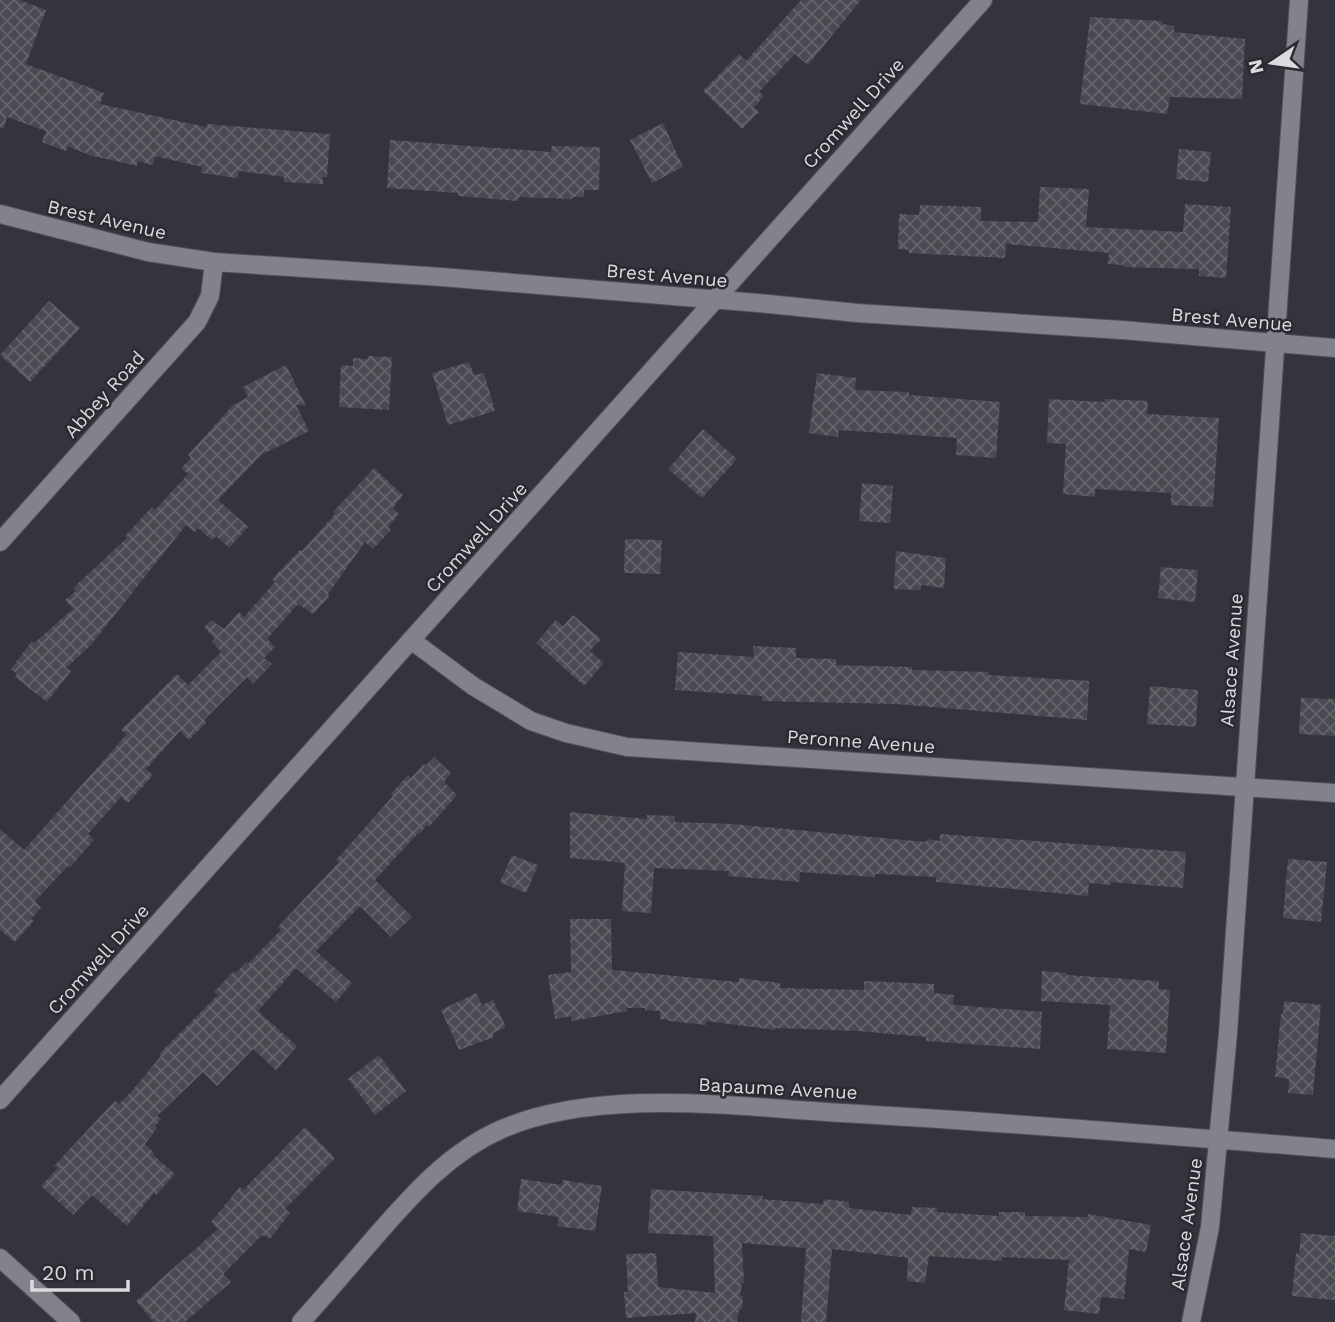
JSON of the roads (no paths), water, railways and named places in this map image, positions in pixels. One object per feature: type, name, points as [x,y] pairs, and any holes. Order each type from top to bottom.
[{"type":"street","name":"Cromwell Drive","points":[[0,1100],[983,0]]},
{"type":"street","name":"Alsace Avenue","points":[[1191,1322],[1210,1227],[1218,1140],[1299,0]]},
{"type":"street","name":"Brest Avenue","points":[[0,214],[148,252],[214,262],[442,277],[857,313],[1122,330],[1335,348]]},
{"type":"street","name":"Abbey Road","points":[[0,542],[197,321],[210,296],[214,262]]},
{"type":"street","name":"Peronne Avenue","points":[[411,640],[473,685],[531,721],[566,733],[627,747],[1335,793]]},
{"type":"street","name":"Bapaume Avenue","points":[[301,1322],[424,1182],[460,1152],[500,1129],[562,1110],[629,1104],[696,1104],[978,1121],[1335,1149]]},
{"type":"street","points":[[0,1258],[71,1322]]}]
